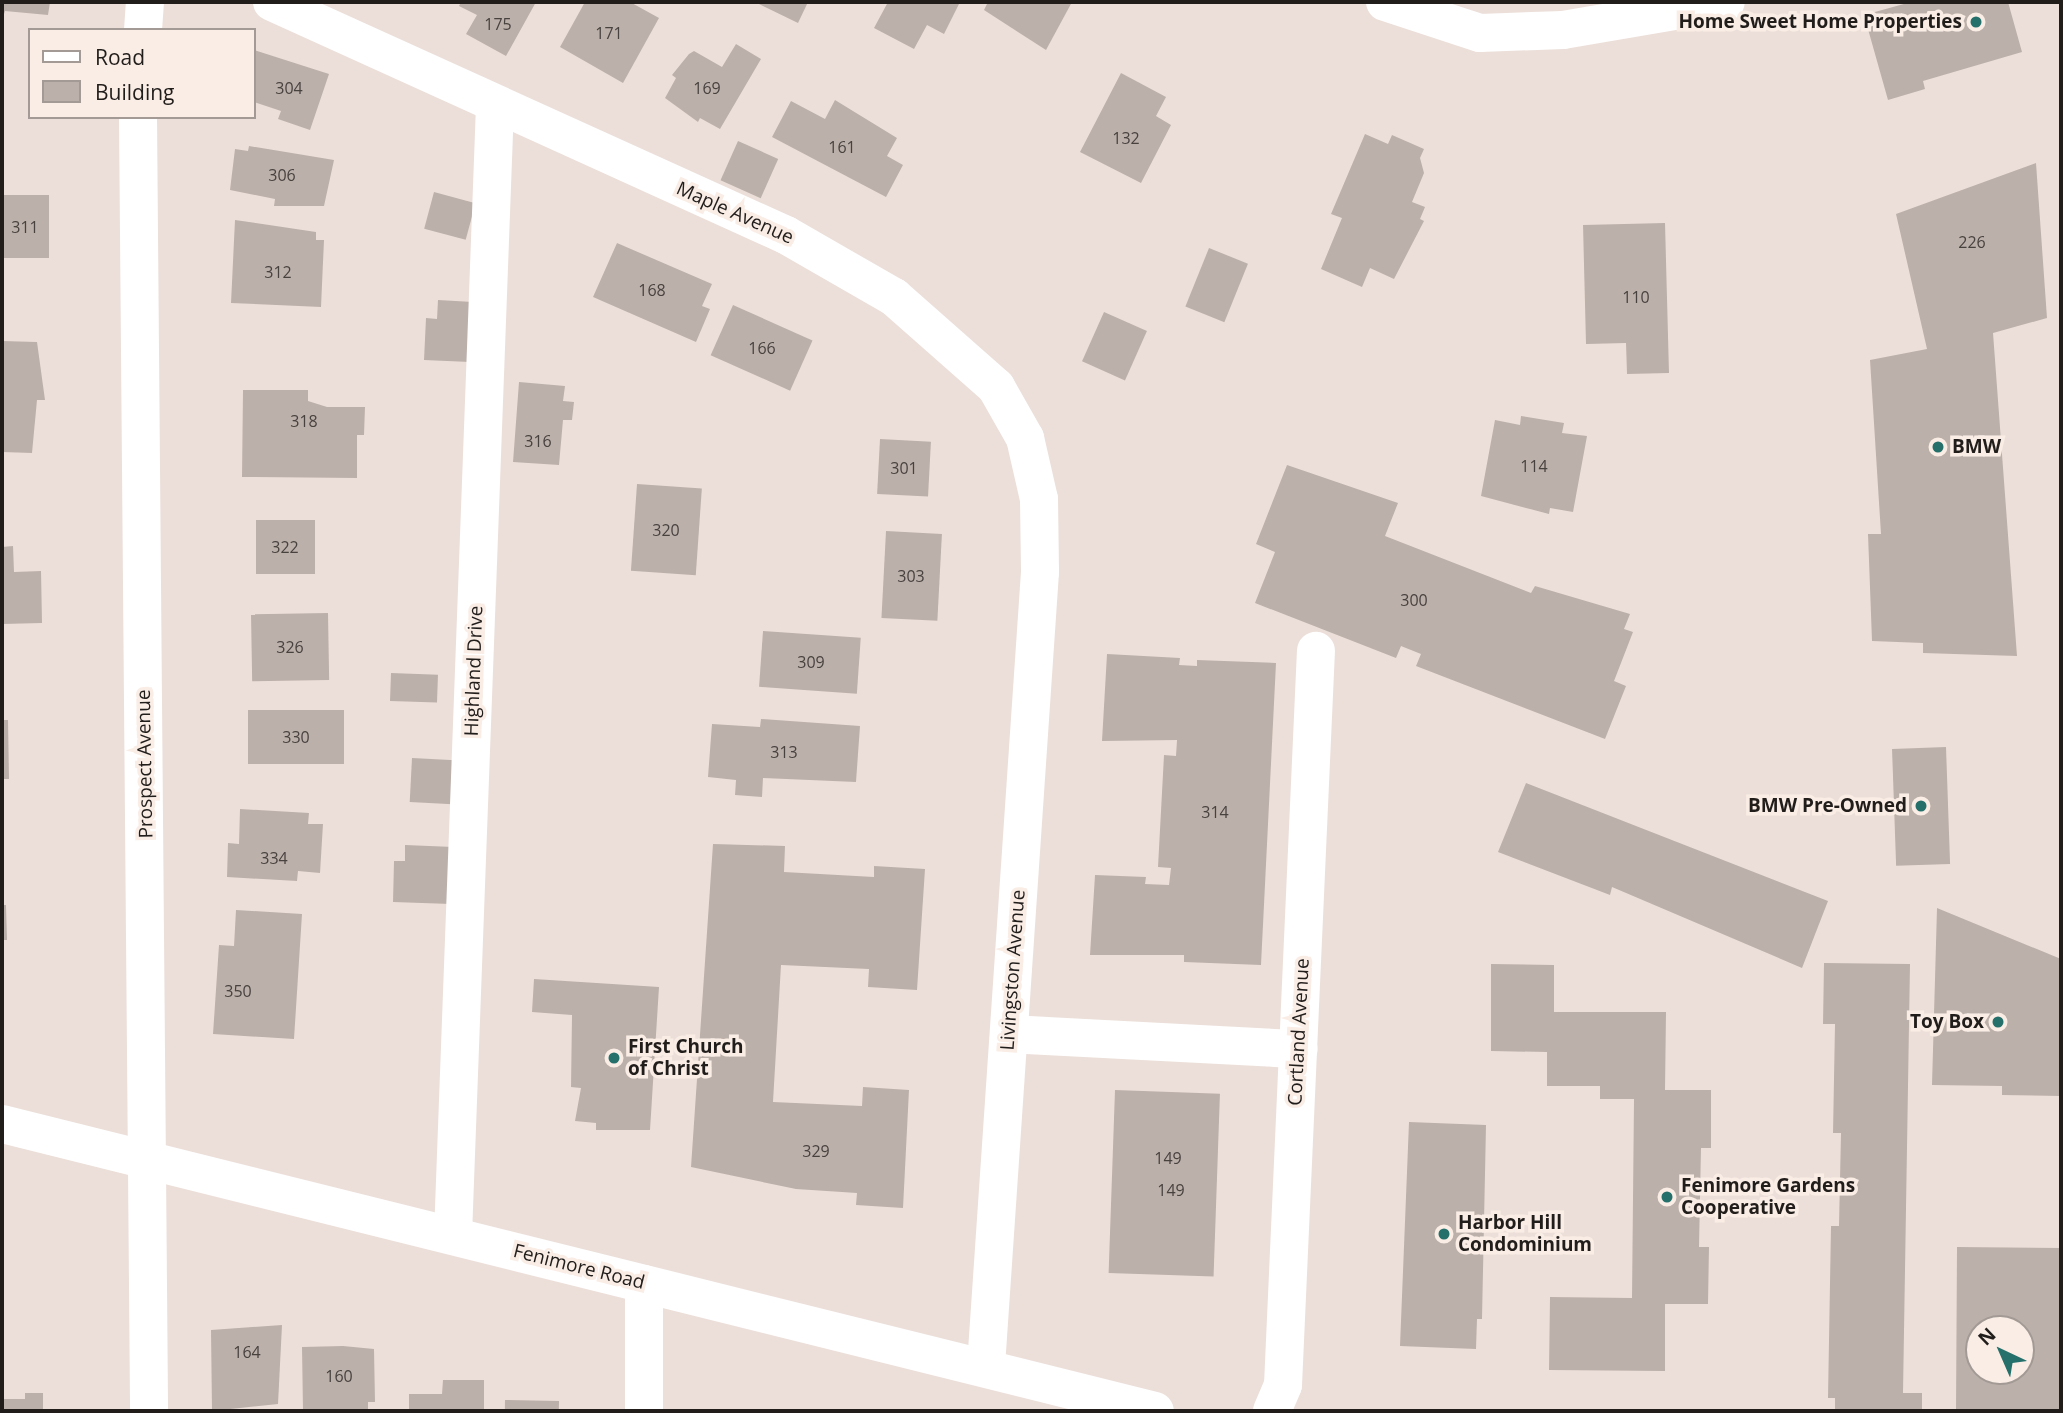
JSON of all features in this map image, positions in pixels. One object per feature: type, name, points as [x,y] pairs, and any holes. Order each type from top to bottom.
[{"type":"street","points":[[143,28],[145,2]]},
{"type":"street","name":"Maple Avenue","points":[[272,2],[495,107],[786,235],[894,297],[996,387],[1025,438],[1039,499],[1040,572]]},
{"type":"street","points":[[1385,2],[1480,33],[1563,30],[1726,2]]},
{"type":"street","name":"Highland Drive","points":[[453,1235],[495,107]]},
{"type":"street","name":"Prospect Avenue","points":[[138,119],[149,1163],[149,1411]]},
{"type":"street","name":"Livingston Avenue","points":[[986,1367],[1040,572]]},
{"type":"street","name":"Cortland Avenue","points":[[1272,1411],[1283,1385],[1316,651]]},
{"type":"street","points":[[1009,1034],[1298,1049]]},
{"type":"street","name":"Fenimore Road","points":[[2,1124],[149,1163],[453,1235],[1155,1411]]},
{"type":"street","points":[[644,1284],[644,1411]]},
{"type":"building","points":[[2,2],[50,2],[48,15],[5,11],[2,20]]},
{"type":"building","points":[[461,2],[536,2],[506,56],[466,34],[477,15],[459,6]]},
{"type":"building","points":[[585,2],[630,2],[659,18],[623,83],[560,47]]},
{"type":"building","points":[[755,2],[808,2],[798,23]]},
{"type":"building","points":[[888,2],[960,2],[944,34],[927,25],[914,49],[874,28]]},
{"type":"building","points":[[988,2],[1072,2],[1046,50],[984,10]]},
{"type":"building","points":[[1911,2],[2008,2],[2022,52],[1923,81],[1925,89],[1888,100],[1864,15]]},
{"type":"building","points":[[736,44],[761,59],[720,129],[700,118],[698,122],[665,98],[676,78],[672,75],[689,54],[694,51],[722,67]]},
{"type":"building","points":[[256,51],[329,74],[310,130],[278,119],[281,111],[256,103]]},
{"type":"building","points":[[1121,73],[1166,97],[1156,116],[1171,125],[1141,183],[1080,152]]},
{"type":"building","points":[[835,100],[897,138],[887,156],[903,165],[886,197],[772,137],[791,101],[825,119]]},
{"type":"building","points":[[1365,134],[1388,144],[1392,135],[1424,149],[1420,158],[1424,173],[1412,202],[1425,207],[1420,219],[1424,221],[1394,279],[1370,268],[1362,287],[1321,269],[1342,218],[1331,214]]},
{"type":"building","points":[[738,141],[778,159],[761,198],[721,180]]},
{"type":"building","points":[[249,146],[334,160],[324,206],[274,206],[275,199],[230,190],[235,149],[248,151]]},
{"type":"building","name":"BMW","points":[[2036,163],[2047,318],[1993,333],[2017,656],[1923,653],[1923,643],[1872,641],[1868,534],[1881,534],[1870,360],[1927,349],[1896,214]]},
{"type":"building","points":[[434,192],[476,203],[466,240],[424,229]]},
{"type":"building","points":[[2,195],[49,195],[49,258],[2,258]]},
{"type":"building","points":[[235,220],[316,232],[316,240],[324,240],[321,307],[231,303]]},
{"type":"building","points":[[1665,223],[1669,373],[1627,374],[1626,343],[1586,344],[1583,225]]},
{"type":"building","points":[[617,243],[712,284],[702,306],[710,309],[696,342],[593,297]]},
{"type":"building","points":[[1209,248],[1248,264],[1224,322],[1185,306]]},
{"type":"building","points":[[438,300],[473,302],[470,362],[424,360],[426,318],[437,319]]},
{"type":"building","points":[[733,305],[812,340],[790,391],[711,355]]},
{"type":"building","points":[[1104,312],[1147,331],[1125,380],[1082,361]]},
{"type":"building","points":[[2,341],[37,342],[45,400],[37,400],[32,453],[2,452]]},
{"type":"building","points":[[519,382],[565,386],[563,401],[574,402],[572,420],[563,420],[559,465],[513,462]]},
{"type":"building","points":[[243,390],[308,390],[308,401],[327,407],[365,407],[364,435],[357,435],[357,478],[242,477]]},
{"type":"building","points":[[1521,416],[1564,423],[1562,433],[1587,436],[1573,512],[1550,508],[1549,514],[1481,496],[1495,420],[1520,425]]},
{"type":"building","points":[[880,439],[931,442],[928,497],[877,494]]},
{"type":"building","points":[[1287,465],[1398,503],[1385,536],[1531,593],[1535,586],[1630,614],[1624,629],[1633,632],[1614,681],[1626,686],[1605,739],[1416,666],[1421,654],[1401,646],[1396,658],[1255,603],[1275,552],[1256,544]]},
{"type":"building","points":[[637,484],[702,489],[696,575],[631,571]]},
{"type":"building","points":[[256,520],[315,520],[315,574],[256,574]]},
{"type":"building","points":[[886,531],[942,534],[937,621],[881,618]]},
{"type":"building","points":[[13,546],[14,572],[41,571],[42,623],[2,624],[2,547]]},
{"type":"building","points":[[328,613],[329,680],[252,681],[251,614]]},
{"type":"building","points":[[763,631],[861,638],[857,694],[759,687]]},
{"type":"building","points":[[1107,654],[1180,658],[1179,665],[1197,666],[1197,660],[1276,663],[1261,965],[1184,962],[1184,955],[1090,955],[1095,875],[1146,877],[1145,884],[1169,885],[1171,868],[1158,867],[1164,755],[1176,756],[1177,740],[1102,741]]},
{"type":"building","points":[[391,673],[438,675],[437,703],[390,701]]},
{"type":"building","points":[[248,710],[344,710],[344,764],[248,764]]},
{"type":"building","points":[[761,719],[860,726],[856,782],[763,778],[762,797],[735,795],[736,780],[708,777],[712,724],[760,727]]},
{"type":"building","points":[[2,720],[8,720],[9,779],[2,779]]},
{"type":"building","name":"BMW Pre-Owned","points":[[1946,747],[1950,864],[1896,866],[1892,749]]},
{"type":"building","points":[[412,758],[455,760],[453,804],[410,802]]},
{"type":"building","points":[[1526,783],[1828,901],[1802,968],[1612,887],[1610,895],[1498,852]]},
{"type":"building","points":[[240,809],[309,813],[308,824],[323,824],[320,873],[298,871],[297,881],[227,877],[228,843],[239,844]]},
{"type":"building","points":[[713,844],[785,846],[784,872],[874,877],[874,866],[925,869],[917,990],[868,987],[869,969],[781,965],[773,1102],[862,1106],[863,1087],[909,1090],[903,1208],[856,1205],[857,1193],[796,1189],[691,1167]]},
{"type":"building","points":[[405,845],[453,847],[451,904],[393,902],[394,861],[405,861]]},
{"type":"building","points":[[2,905],[6,905],[7,940],[2,940]]},
{"type":"building","name":"Toy Box","points":[[1937,908],[2061,959],[2061,1096],[2002,1095],[2002,1086],[1932,1085]]},
{"type":"building","points":[[236,910],[302,914],[294,1039],[213,1034],[219,945],[234,946]]},
{"type":"building","points":[[1824,963],[1910,964],[1903,1393],[1922,1393],[1922,1411],[1835,1411],[1835,1398],[1828,1398],[1831,1226],[1839,1226],[1841,1133],[1833,1133],[1835,1024],[1823,1024]]},
{"type":"building","name":"Fenimore Gardens Cooperative","points":[[1491,964],[1554,965],[1554,1012],[1666,1012],[1665,1090],[1711,1090],[1711,1148],[1701,1148],[1699,1247],[1709,1247],[1708,1304],[1665,1304],[1665,1371],[1549,1370],[1550,1297],[1632,1298],[1634,1099],[1600,1099],[1600,1086],[1547,1086],[1547,1052],[1491,1051]]},
{"type":"building","name":"First Church of Christ","points":[[534,979],[659,987],[650,1130],[596,1130],[596,1123],[575,1121],[581,1088],[571,1087],[572,1015],[532,1012]]},
{"type":"building","points":[[1115,1090],[1220,1094],[1214,1277],[1109,1273]]},
{"type":"building","name":"Harbor Hill Condominium","points":[[1409,1122],[1486,1125],[1482,1319],[1477,1319],[1476,1349],[1400,1346]]},
{"type":"building","points":[[1957,1247],[2061,1248],[2061,1411],[1956,1411]]},
{"type":"building","points":[[282,1325],[278,1404],[212,1411],[211,1330]]},
{"type":"building","points":[[343,1346],[374,1349],[375,1402],[368,1402],[368,1411],[303,1411],[302,1347]]},
{"type":"building","points":[[443,1380],[484,1380],[484,1411],[409,1411],[409,1394],[442,1394]]},
{"type":"building","points":[[25,1393],[43,1393],[43,1411],[2,1411],[2,1399],[25,1399]]},
{"type":"building","points":[[505,1400],[559,1401],[559,1411],[505,1411]]},
{"type":"place","name":"Home Sweet Home Properties","points":[[1976,22]]},
{"type":"place","name":"BMW","points":[[1938,447]]},
{"type":"place","name":"BMW Pre-Owned","points":[[1921,806]]},
{"type":"place","name":"Toy Box","points":[[1998,1022]]},
{"type":"place","name":"First Church of Christ","points":[[614,1058]]},
{"type":"place","name":"Fenimore Gardens Cooperative","points":[[1667,1197]]},
{"type":"place","name":"Harbor Hill Condominium","points":[[1444,1234]]}]
